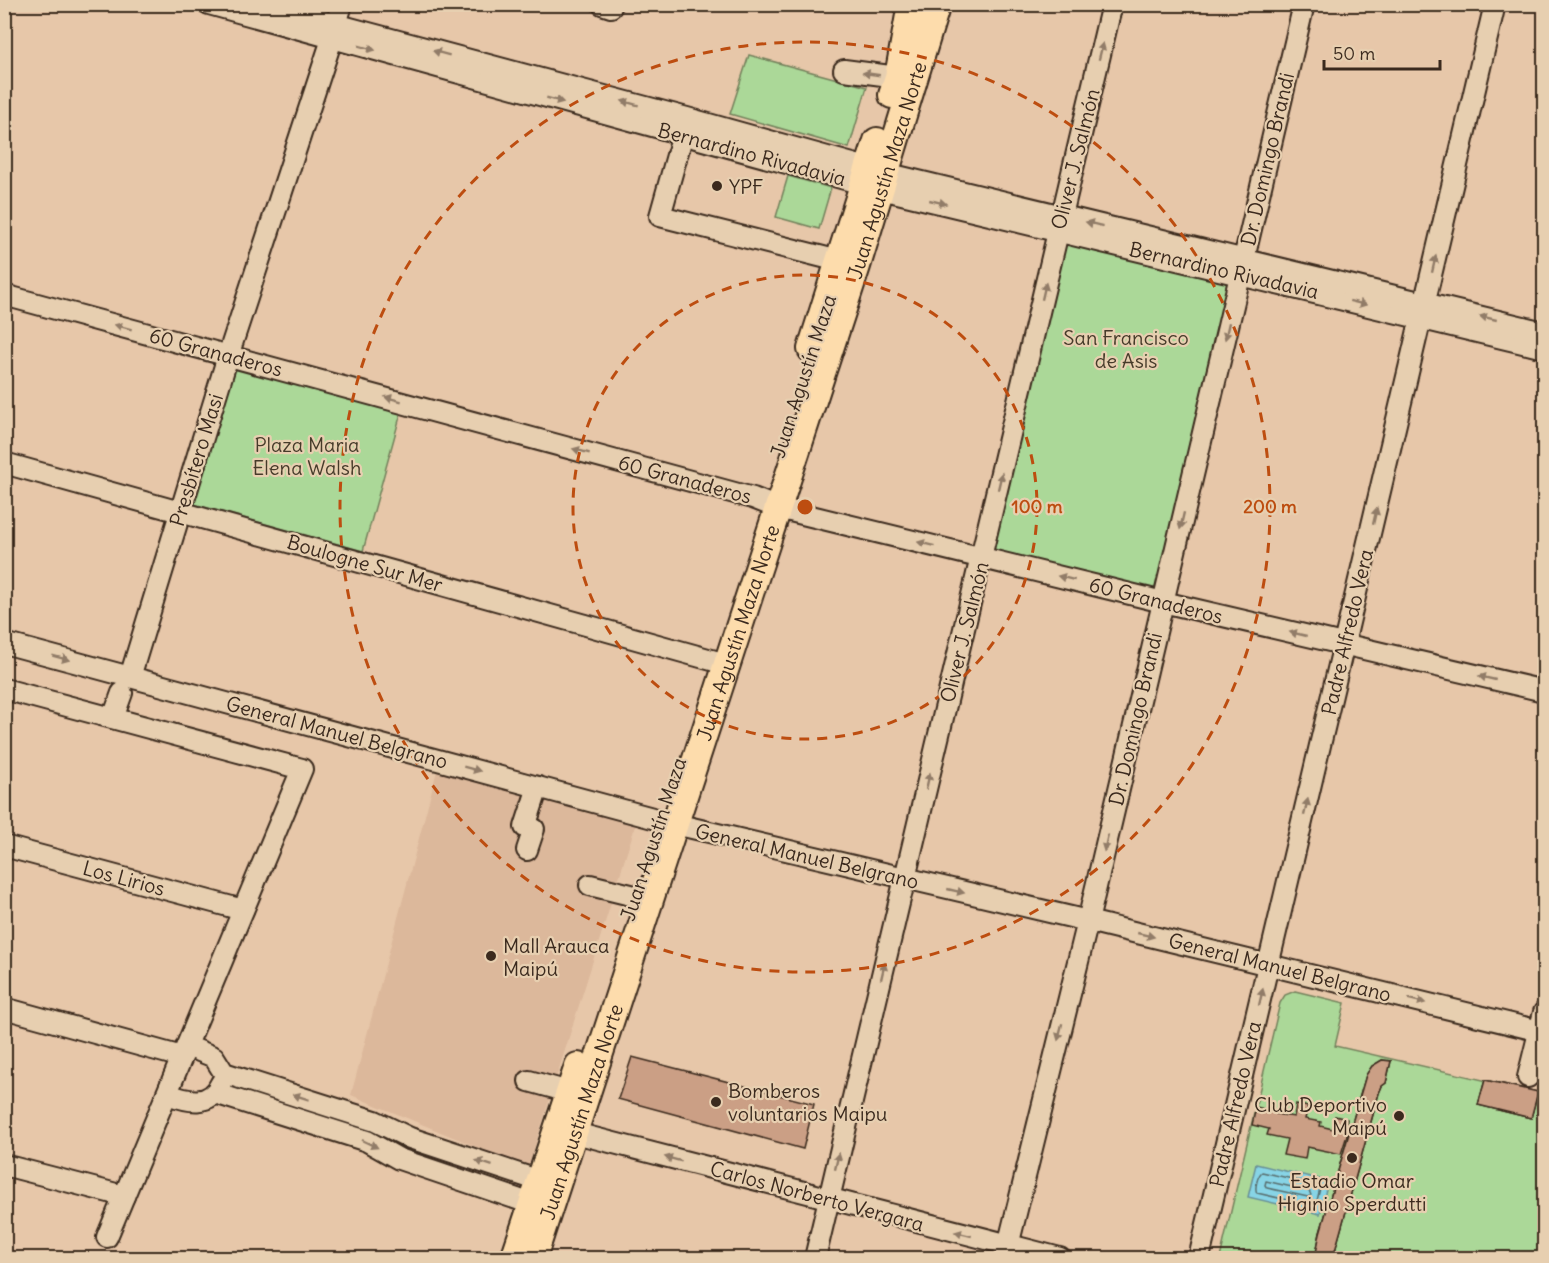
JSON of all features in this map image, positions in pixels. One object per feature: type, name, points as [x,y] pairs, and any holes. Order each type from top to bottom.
[{"type":"main road","name":"Juan Agustín Maza","points":[[771,504],[839,261],[875,179],[898,77],[911,4]]},
{"type":"main road","name":"Juan Agustín Maza Norte","points":[[533,1258],[575,1133],[667,822],[718,662],[875,179],[934,13]]},
{"type":"main road","name":"Juan Agustín Maza","points":[[514,1258],[635,896],[667,822]]},
{"type":"street","name":"Bernardino Rivadavia","points":[[209,4],[334,32],[875,179],[1423,311],[1545,348]]},
{"type":"street","name":"Bernardino Rivadavia","points":[[260,4],[334,32]]},
{"type":"street","name":"Presbítero Masi","points":[[113,718],[126,685],[228,356],[342,4]]},
{"type":"street","name":"Oliver J. Salmón","points":[[814,1258],[1113,4]]},
{"type":"street","name":"Dr. Domingo Brandi","points":[[1007,1252],[1088,921],[1304,4]]},
{"type":"street","name":"Padre Alfredo Vera","points":[[1199,1258],[1496,4]]},
{"type":"street","points":[[844,70],[898,77]]},
{"type":"street","points":[[685,127],[660,216],[839,261]]},
{"type":"street","name":"60 Granaderos","points":[[4,295],[771,504],[1163,602],[1545,691]]},
{"type":"street","name":"Bernardino Rivadavia","points":[[1423,311],[1545,332]]},
{"type":"street","name":"Boulogne Sur Mer","points":[[4,463],[718,662]]},
{"type":"street","name":"General Manuel Belgrano","points":[[4,643],[126,685],[538,787],[667,822],[1268,964],[1543,1025]]},
{"type":"street","points":[[4,689],[302,769],[108,1237]]},
{"type":"street","points":[[527,850],[529,828],[538,787]]},
{"type":"street","name":"Los Lirios","points":[[4,846],[243,910]]},
{"type":"street","points":[[590,885],[635,896]]},
{"type":"street","points":[[4,1008],[214,1057],[224,1073],[375,1121],[536,1193]]},
{"type":"street","points":[[1528,1077],[1543,1025]]},
{"type":"street","points":[[167,1094],[194,1102],[206,1100],[215,1093],[224,1073]]},
{"type":"street","points":[[529,1081],[569,1092]]},
{"type":"street","points":[[215,1093],[367,1141],[399,1159],[536,1193]]},
{"type":"street","name":"Carlos Norberto Vergara","points":[[575,1133],[828,1200],[1007,1252],[1060,1258]]},
{"type":"street","points":[[4,1165],[124,1196]]},
{"type":"shaded area","name":"Mall Arauca Maipú","points":[[439,763],[638,817],[528,1168],[351,1095]]},
{"type":"green space","points":[[749,55],[867,87],[849,148],[730,114]]},
{"type":"green space","points":[[788,176],[831,188],[819,229],[776,217]]},
{"type":"green space","name":"San Francisco de Asis","points":[[1058,231],[1240,274],[1163,602],[982,558]]},
{"type":"green space","name":"Plaza Maria Elena Walsh","points":[[228,356],[404,402],[363,551],[183,501]]},
{"type":"green space","name":"Club Deportivo Maipú","points":[[1295,991],[1345,1003],[1335,1046],[1544,1094],[1544,1258],[1220,1258],[1280,1003],[1285,995]]},
{"type":"water","points":[[1256,1164],[1328,1181],[1320,1214],[1248,1197]]},
{"type":"building","name":"Bomberos voluntarios Maipu","points":[[632,1057],[814,1104],[803,1149],[618,1099]]},
{"type":"building","name":"Estadio Omar Higinio Sperdutti","points":[[1382,1060],[1391,1061],[1386,1083],[1379,1093],[1333,1258],[1315,1258],[1320,1233],[1366,1075],[1372,1066]]},
{"type":"building","name":"Estadio Omar Higinio Sperdutti","points":[[1382,1060],[1391,1061],[1386,1083],[1379,1093],[1333,1258],[1315,1258],[1320,1233],[1366,1075],[1372,1066]]},
{"type":"building","points":[[1485,1080],[1538,1092],[1531,1118],[1478,1105]]},
{"type":"building","points":[[1485,1080],[1538,1092],[1531,1118],[1478,1105]]},
{"type":"building","points":[[1296,1104],[1308,1107],[1305,1119],[1321,1122],[1320,1126],[1333,1129],[1335,1116],[1347,1119],[1345,1131],[1348,1132],[1341,1154],[1307,1147],[1305,1159],[1283,1155],[1287,1139],[1267,1135],[1269,1129],[1252,1125],[1256,1107],[1294,1117]]},
{"type":"place","name":"YPF","points":[[717,186]]},
{"type":"place","name":"Mall Arauca Maipú","points":[[491,956]]},
{"type":"place","name":"Bomberos voluntarios Maipu","points":[[716,1102]]},
{"type":"place","name":"Club Deportivo Maipú","points":[[1399,1116]]},
{"type":"place","name":"Estadio Omar Higinio Sperdutti","points":[[1352,1158]]}]
